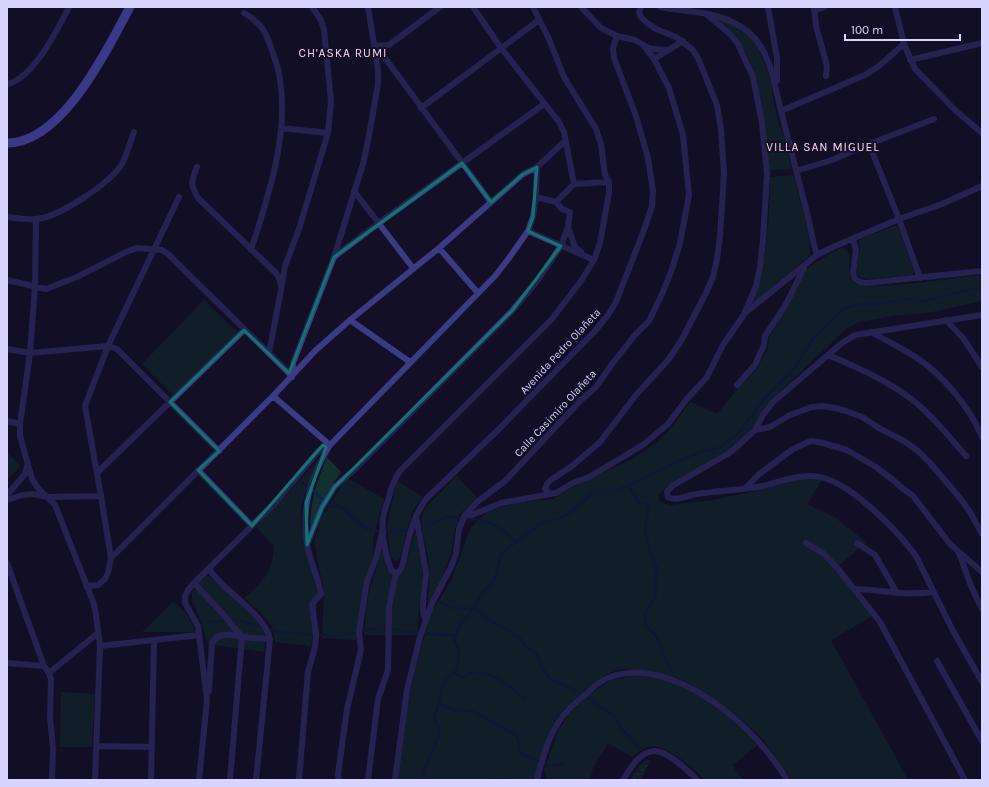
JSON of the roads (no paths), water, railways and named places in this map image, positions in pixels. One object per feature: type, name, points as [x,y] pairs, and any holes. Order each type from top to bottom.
[{"type":"street","points":[[7,84],[14,82],[19,78],[44,52],[58,30],[69,7]]},
{"type":"street","points":[[7,143],[28,140],[43,131],[75,100],[107,50],[130,7]]},
{"type":"street","points":[[269,353],[285,266],[299,229],[328,133],[331,101],[324,30],[322,20],[312,7]]},
{"type":"street","points":[[292,377],[293,363],[334,257],[363,164],[378,84],[378,69],[368,7]]},
{"type":"street","points":[[375,46],[388,45],[440,7]]},
{"type":"street","points":[[473,7],[501,48],[559,122],[564,132],[574,184]]},
{"type":"street","points":[[396,573],[391,570],[389,565],[383,526],[383,518],[395,478],[400,471],[551,320],[594,260],[600,243],[609,193],[609,182],[605,176],[601,144],[596,129],[564,77],[549,39],[533,7]]},
{"type":"street","points":[[581,7],[601,28],[617,36],[635,40],[653,49],[667,50]]},
{"type":"street","points":[[550,494],[545,489],[547,484],[572,466],[600,442],[636,395],[668,360],[681,341],[706,294],[718,258],[724,174],[721,129],[717,104],[698,58],[692,49],[683,41],[656,29],[647,23],[640,16],[639,12],[641,7]]},
{"type":"street","points":[[660,7],[721,17],[734,22],[746,30],[761,47],[773,76],[817,255]]},
{"type":"street","points":[[768,7],[777,58],[777,97]]},
{"type":"street","points":[[825,7],[814,8],[816,26],[827,66],[826,76]]},
{"type":"street","points":[[895,7],[904,44],[914,69],[956,111],[982,133]]},
{"type":"street","points":[[244,13],[262,26],[267,36],[279,73],[282,106],[281,128],[268,197],[251,250]]},
{"type":"street","points":[[395,780],[407,690],[426,619],[438,588],[451,567],[456,554],[459,529],[465,515],[472,515],[501,503],[556,493],[611,465],[644,444],[668,424],[686,400],[707,377],[723,344],[745,313],[756,286],[763,240],[766,174],[762,123],[753,77],[738,44],[730,34],[705,14]]},
{"type":"street","points":[[421,108],[539,20]]},
{"type":"street","name":"Avenida Pedro Olañeta","points":[[368,780],[378,699],[388,670],[390,607],[396,573],[399,572],[402,567],[411,526],[418,510],[426,499],[500,429],[594,332],[608,315],[616,302],[644,230],[652,206],[653,191],[648,158],[636,116],[614,58],[613,48],[617,36]]},
{"type":"street","points":[[654,59],[683,41]]},
{"type":"street","points":[[910,60],[982,43]]},
{"type":"street","points":[[781,111],[865,74],[879,66],[904,44]]},
{"type":"street","name":"Calle Casimiro Olañeta","points":[[465,515],[476,502],[505,481],[581,400],[596,387],[612,364],[649,321],[663,292],[680,243],[690,195],[683,135],[677,110],[654,59],[644,45]]},
{"type":"street","points":[[375,46],[491,202]]},
{"type":"street","points":[[334,257],[544,104]]},
{"type":"street","points":[[796,171],[832,160],[934,119]]},
{"type":"street","points":[[281,128],[328,133]]},
{"type":"street","points":[[7,217],[36,220],[56,214],[83,198],[105,182],[122,164],[134,132]]},
{"type":"street","points":[[111,558],[292,377],[316,350],[350,320],[438,248],[523,174],[537,167],[565,141]]},
{"type":"street","points":[[869,144],[899,219],[920,278]]},
{"type":"street","points":[[197,166],[192,179],[192,188],[198,198],[276,273],[280,280],[281,290]]},
{"type":"street","points":[[299,780],[308,672],[315,647],[316,635],[312,604],[321,594],[307,545],[304,519],[311,484],[330,445],[495,276],[528,231],[533,218],[536,197],[537,167]]},
{"type":"street","points":[[556,202],[574,184],[609,182]]},
{"type":"street","points":[[745,313],[817,255],[899,219],[942,204],[982,186]]},
{"type":"street","points":[[354,192],[413,268]]},
{"type":"street","points":[[86,586],[98,585],[104,579],[108,573],[111,558],[85,406],[108,346],[179,197]]},
{"type":"street","points":[[307,545],[322,508],[335,487],[354,470],[512,312],[537,281],[561,246],[568,227],[570,212],[562,209],[556,202],[536,197]]},
{"type":"street","points":[[36,220],[35,286],[30,353],[20,424],[20,436],[32,479],[38,488],[55,505],[96,615],[100,646],[95,780]]},
{"type":"street","points":[[568,227],[575,247],[594,260]]},
{"type":"street","points":[[528,231],[594,260]]},
{"type":"street","points":[[853,239],[856,250],[853,273],[855,278],[860,282],[866,283],[982,271]]},
{"type":"street","points":[[7,280],[46,289],[77,277],[137,248],[162,250],[168,254],[292,377]]},
{"type":"street","points":[[438,248],[478,293]]},
{"type":"street","points":[[737,385],[755,365],[764,345],[765,336],[785,306],[805,265]]},
{"type":"street","points":[[982,315],[855,335],[842,343],[773,402],[763,415],[755,430],[731,452],[672,486],[667,492],[668,497],[671,499],[676,499],[691,494],[746,488],[802,476],[819,476],[846,487],[873,510],[911,548],[922,566],[952,629],[982,682]]},
{"type":"street","points":[[350,320],[410,362]]},
{"type":"street","points":[[946,320],[962,338],[982,367]]},
{"type":"street","points":[[97,473],[244,330]]},
{"type":"street","points":[[871,332],[914,356],[935,372],[958,398],[973,419],[982,437]]},
{"type":"street","points":[[7,350],[30,353],[108,346],[117,349],[219,451]]},
{"type":"street","points":[[828,355],[879,379],[899,390],[916,402],[966,456]]},
{"type":"street","points":[[273,396],[330,445]]},
{"type":"street","points":[[755,430],[770,427],[790,415],[812,407],[822,406],[835,408],[862,417],[904,441],[930,462],[960,498],[970,512],[982,534]]},
{"type":"street","points":[[7,421],[20,424]]},
{"type":"street","points":[[746,488],[758,476],[793,449],[804,444],[819,442],[847,450],[876,467],[913,496],[950,544],[982,572]]},
{"type":"street","points":[[208,700],[198,626],[185,603],[185,597],[188,590],[274,504],[316,454],[321,449],[330,445]]},
{"type":"street","points":[[7,495],[25,474],[28,466]]},
{"type":"street","points":[[198,470],[252,526]]},
{"type":"street","points":[[7,500],[22,495],[33,494],[48,497],[101,496]]},
{"type":"street","points":[[416,516],[426,573],[423,611],[426,619]]},
{"type":"street","points":[[339,780],[338,774],[347,709],[361,650],[359,632],[367,581],[376,558],[383,526]]},
{"type":"street","points":[[806,543],[824,554],[856,589],[880,622],[965,780]]},
{"type":"street","points":[[857,543],[875,555],[898,593]]},
{"type":"street","points":[[959,551],[970,586],[982,609]]},
{"type":"street","points":[[7,563],[44,666],[51,679],[52,689],[50,717],[53,748],[52,780]]},
{"type":"street","points":[[209,569],[222,585],[253,613],[267,629],[270,639],[256,780]]},
{"type":"street","points":[[194,583],[242,637],[230,780]]},
{"type":"street","points":[[856,589],[918,594],[934,592]]},
{"type":"street","points":[[49,673],[98,633]]},
{"type":"street","points":[[199,780],[210,681],[212,643],[215,638],[222,635],[232,634],[242,637],[270,639]]},
{"type":"street","points":[[100,646],[199,635]]},
{"type":"street","points":[[151,780],[154,640]]},
{"type":"street","points":[[937,661],[982,741]]},
{"type":"street","points":[[7,663],[44,666]]},
{"type":"street","points":[[537,780],[544,753],[556,725],[568,709],[593,687],[608,677],[637,673],[657,675],[676,680],[714,702],[740,722],[763,745],[787,780]]},
{"type":"street","points":[[96,746],[152,746]]},
{"type":"street","points":[[623,780],[638,758],[655,751],[677,762],[697,780]]},
{"type":"waterway","points":[[420,780],[438,737],[440,727],[434,721],[443,683],[457,669],[459,650],[454,641],[459,626],[474,608],[480,596],[495,579],[501,554],[542,523],[563,517],[575,509],[593,492],[614,492],[686,458],[704,451],[719,448],[738,434],[766,397],[791,373],[815,336],[845,308],[860,304],[880,304],[907,299],[924,301],[982,288]]},
{"type":"waterway","points":[[302,482],[314,491],[329,506],[340,506],[364,527],[373,531],[395,532],[411,528]]},
{"type":"waterway","points":[[628,485],[639,502],[649,505],[645,530],[651,556],[657,568],[655,584],[656,595],[644,616],[646,626],[657,637],[672,671]]},
{"type":"waterway","points":[[418,526],[433,523],[447,517],[479,520],[492,524],[503,530],[516,542]]},
{"type":"waterway","points":[[439,602],[456,608],[474,608],[493,622],[519,637],[527,647],[537,654],[542,667],[549,678],[579,692],[614,716],[623,730],[638,747]]},
{"type":"waterway","points":[[209,622],[239,620],[278,632],[332,636],[378,628],[429,634],[456,635]]},
{"type":"waterway","points":[[453,672],[462,677],[471,673],[486,674],[500,680],[525,699]]},
{"type":"waterway","points":[[439,703],[454,710],[474,711],[517,736],[520,753],[550,766],[563,763]]},
{"type":"waterway","points":[[489,780],[506,779]]},
{"type":"district","name":"CH'ASKA RUMI","points":[[343,53]]},
{"type":"district","name":"VILLA SAN MIGUEL","points":[[823,147]]}]
